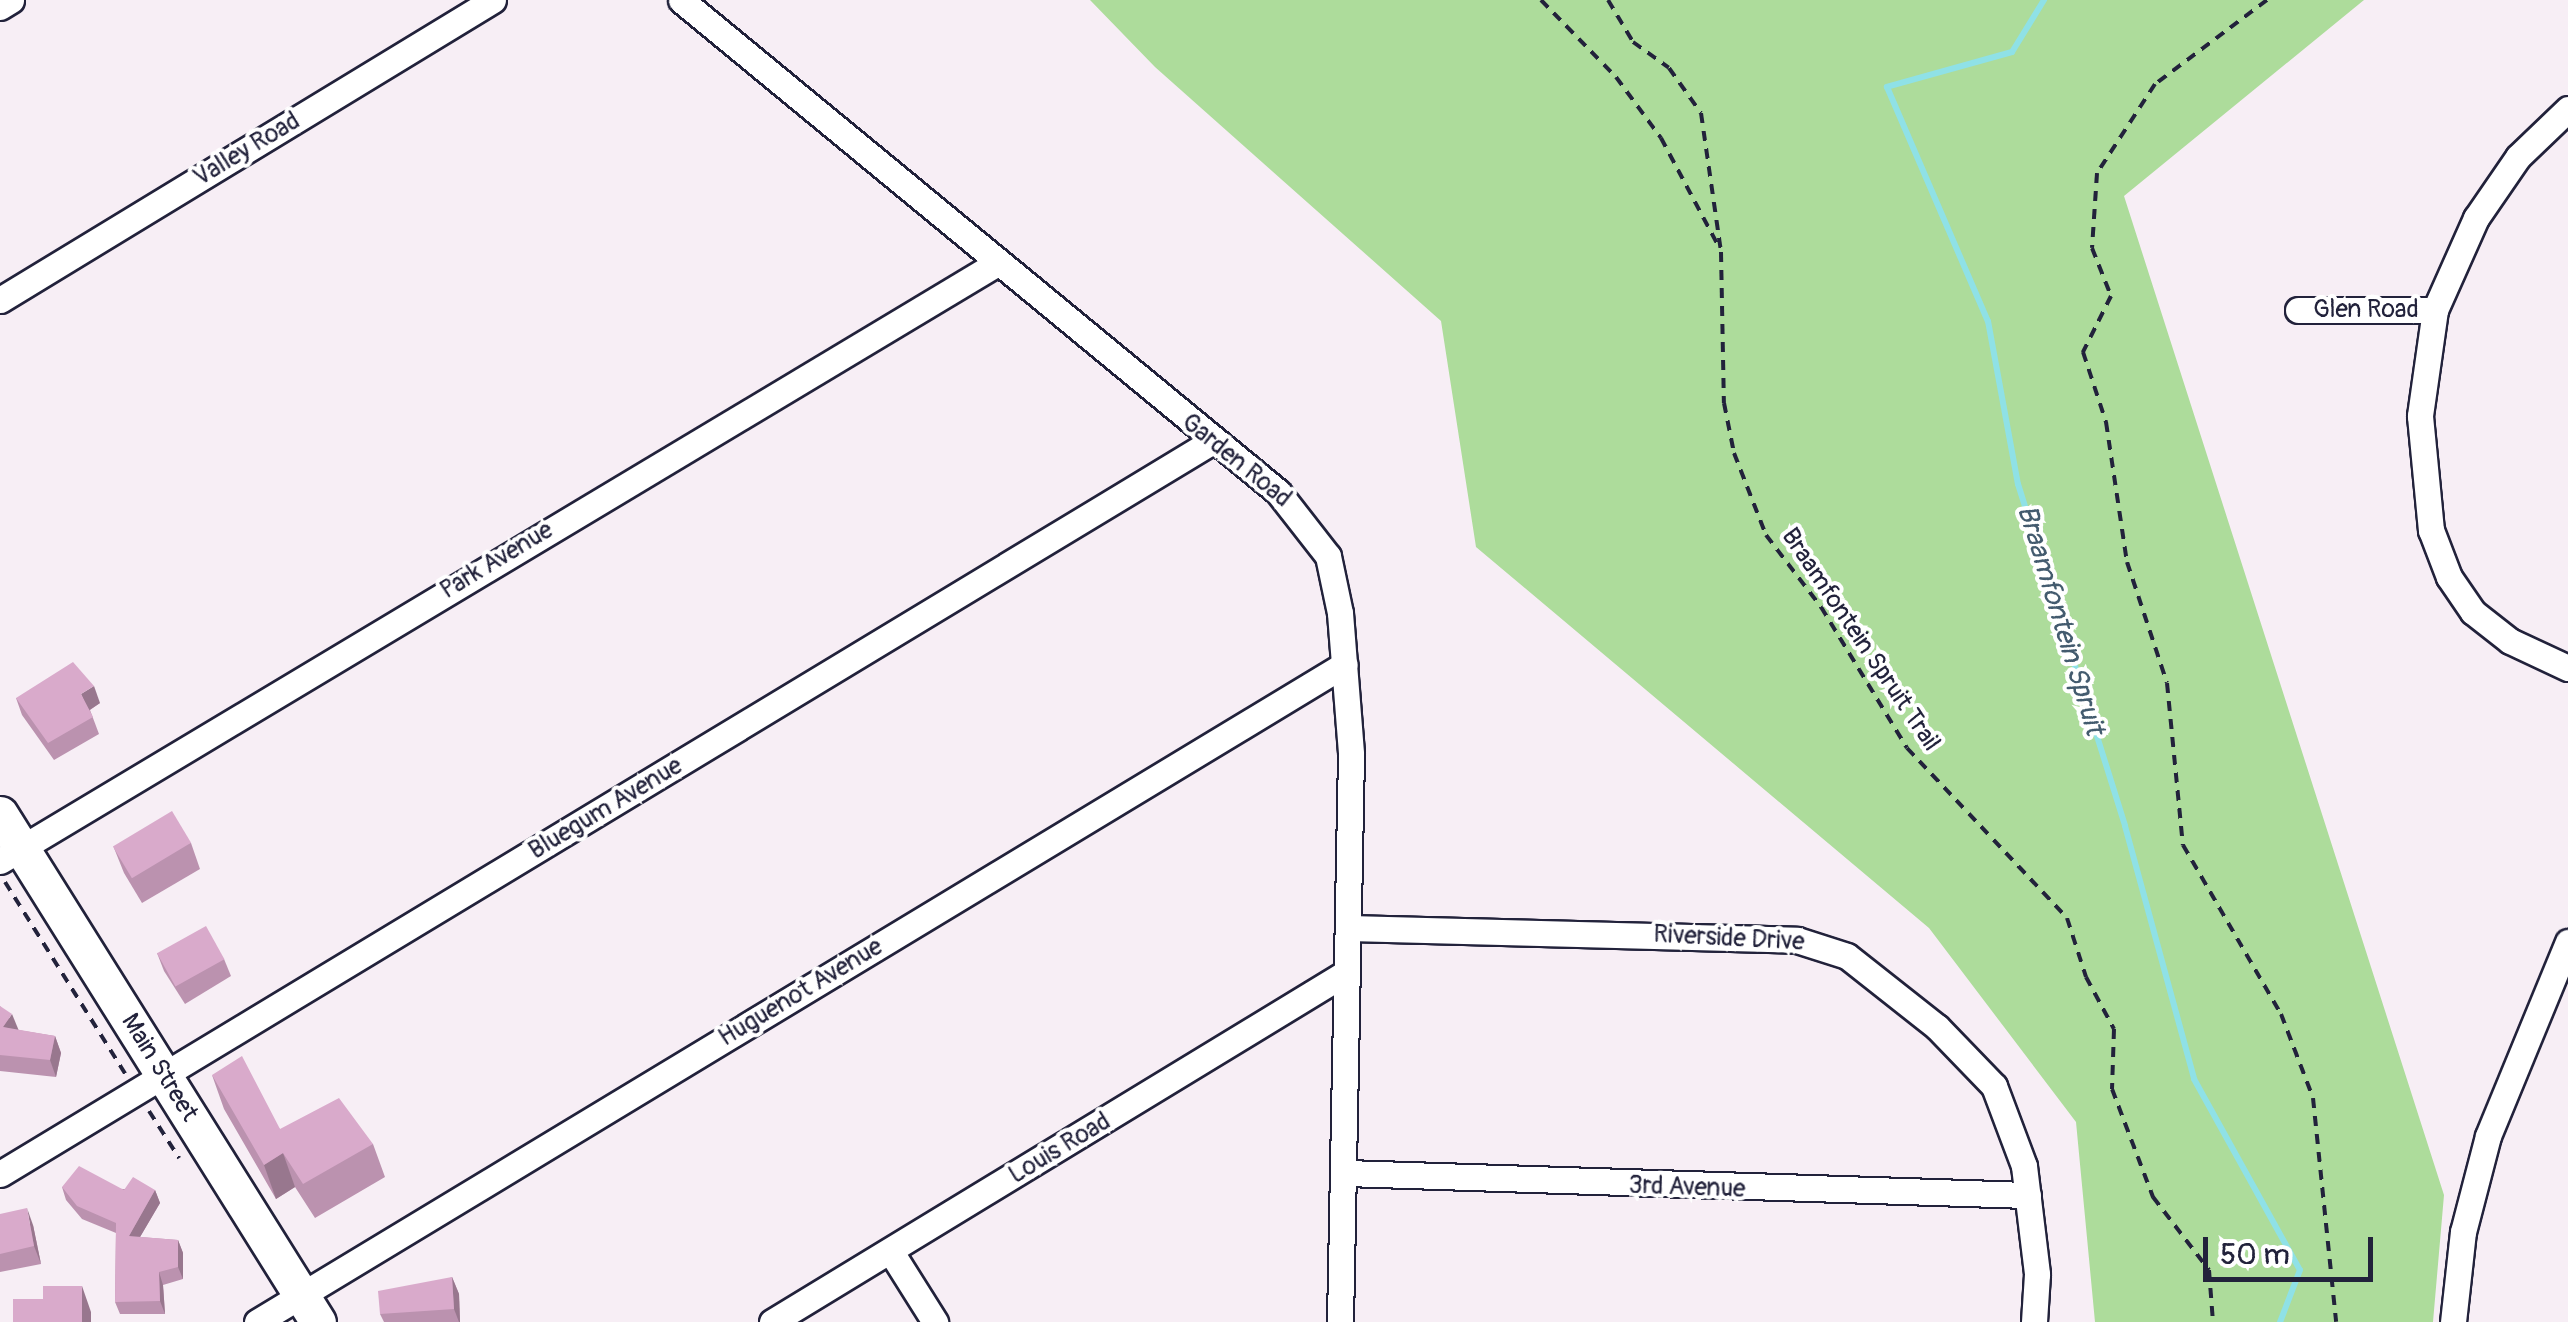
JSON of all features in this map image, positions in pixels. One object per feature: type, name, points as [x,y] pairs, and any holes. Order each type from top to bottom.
[{"type":"street","points":[[0,6],[11,0]]},
{"type":"street","name":"Valley Road","points":[[0,300],[493,0]]},
{"type":"street","name":"Garden Road","points":[[682,0],[1211,442],[1290,503],[1317,536],[1335,580],[1345,664],[1349,928],[1340,1322]]},
{"type":"street","points":[[2568,109],[2493,189],[2435,310],[2420,416],[2431,530],[2449,578],[2473,612],[2510,641],[2568,668]]},
{"type":"street","name":"Park Avenue","points":[[11,855],[996,264]]},
{"type":"street","name":"Glen Road","points":[[2298,310],[2435,310]]},
{"type":"street","name":"Bluegum Avenue","points":[[0,1174],[1211,442]]},
{"type":"street","name":"Huguenot Avenue","points":[[257,1322],[310,1307],[1345,664]]},
{"type":"street","name":"Main Street","points":[[0,814],[11,855],[164,1074],[310,1307]]},
{"type":"street","name":"Riverside Drive","points":[[1349,928],[1797,940],[1831,948],[1936,1027],[1989,1078],[2016,1134],[2028,1196],[2037,1274],[2034,1322]]},
{"type":"street","points":[[2453,1322],[2464,1232],[2488,1136],[2568,942]]},
{"type":"street","name":"Louis Road","points":[[772,1322],[1346,972]]},
{"type":"street","name":"3rd Avenue","points":[[1346,1173],[2028,1196]]},
{"type":"street","points":[[891,1252],[934,1322]]},
{"type":"path","name":"Braamfontein Spruit Trail","points":[[1542,0],[1616,77],[1661,138],[1721,252]]},
{"type":"path","name":"Braamfontein Spruit Trail","points":[[1608,0],[1633,42],[1670,68],[1701,113],[1721,252],[1724,403],[1734,454],[1766,536],[1820,607],[1907,748],[2067,918],[2086,977],[2114,1030],[2112,1089],[2153,1196],[2209,1270],[2213,1322]]},
{"type":"path","points":[[2267,0],[2156,84],[2096,173],[2092,248],[2111,296],[2083,352],[2106,422],[2127,562],[2167,684],[2184,845],[2280,1014],[2313,1098],[2336,1322]]},
{"type":"green space","points":[[1090,0],[2364,0],[2124,196],[2444,1195],[2433,1322],[2095,1322],[2076,1122],[1929,928],[1476,547],[1441,321],[1155,67]]},
{"type":"building","points":[[73,662],[94,686],[81,694],[93,717],[48,743],[16,698]]},
{"type":"building","points":[[172,811],[191,843],[132,878],[113,847]]},
{"type":"building","points":[[206,926],[224,959],[175,986],[157,953]]},
{"type":"building","points":[[0,1006],[12,1014],[3,1027],[55,1036],[50,1060],[0,1055]]},
{"type":"building","points":[[242,1056],[280,1129],[339,1098],[373,1144],[303,1184],[283,1153],[264,1165],[212,1075]]},
{"type":"building","points":[[79,1166],[124,1190],[133,1177],[155,1190],[129,1236],[178,1240],[178,1267],[159,1272],[160,1301],[115,1302],[116,1223],[77,1206],[62,1187]]},
{"type":"building","points":[[27,1208],[34,1246],[0,1254],[0,1214]]},
{"type":"building","points":[[452,1277],[454,1309],[380,1314],[378,1291]]},
{"type":"building","points":[[43,1286],[82,1286],[82,1322],[13,1322],[13,1299],[43,1299]]},
{"type":"waterway","name":"Braamfontein Spruit","points":[[2044,0],[2012,52],[1887,87],[1988,321],[2018,484],[2125,826],[2194,1079],[2300,1270],[2280,1322]]}]
